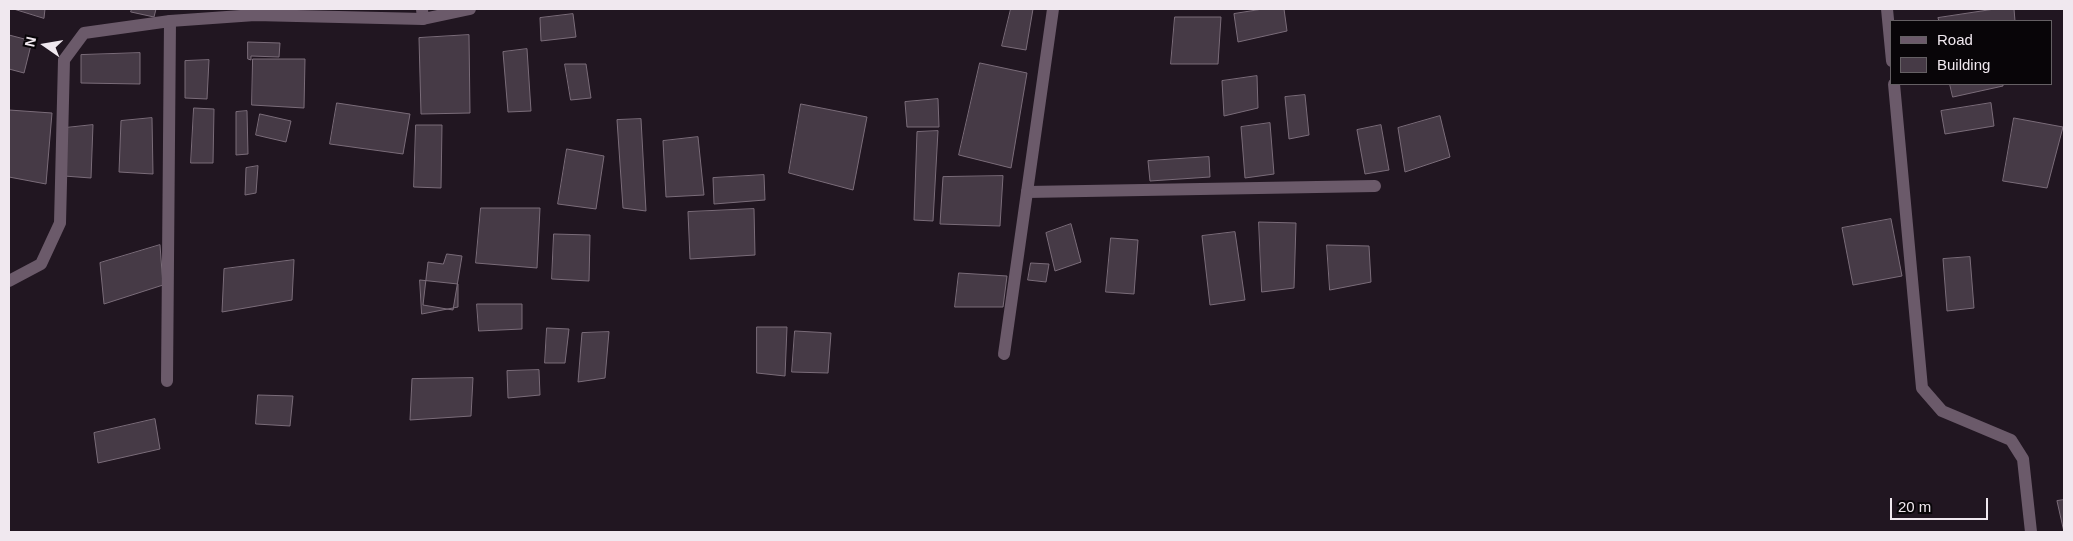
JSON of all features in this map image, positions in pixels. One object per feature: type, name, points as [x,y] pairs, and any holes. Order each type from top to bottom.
[{"type":"street","points":[[9,281],[41,264],[60,223],[64,60],[84,33],[254,12],[422,14],[470,9]]},
{"type":"street","points":[[1004,354],[1053,9]]},
{"type":"street","points":[[1887,9],[1890,40]]},
{"type":"street","points":[[167,381],[170,21]]},
{"type":"street","points":[[1894,85],[1922,388],[1942,411],[2011,440],[2023,459],[2031,532]]},
{"type":"street","points":[[1027,192],[1375,186]]},
{"type":"building","points":[[14,9],[45,9],[44,18]]},
{"type":"building","points":[[132,9],[156,9],[154,17],[131,12]]},
{"type":"building","points":[[1011,9],[1033,9],[1026,50],[1002,46]]},
{"type":"building","points":[[1263,9],[1284,9],[1287,31],[1238,42],[1234,14]]},
{"type":"building","points":[[1995,9],[2014,9],[2015,20],[1939,20],[1938,18]]},
{"type":"building","points":[[573,14],[576,37],[541,41],[540,18]]},
{"type":"building","points":[[1175,17],[1221,17],[1218,64],[1171,64]]},
{"type":"building","points":[[9,35],[32,41],[24,73],[9,69]]},
{"type":"building","points":[[469,35],[470,113],[421,114],[419,38]]},
{"type":"building","points":[[248,42],[280,43],[279,57],[251,56],[251,60],[248,59]]},
{"type":"building","points":[[527,49],[531,111],[508,112],[503,52]]},
{"type":"building","points":[[140,53],[140,84],[81,83],[81,55]]},
{"type":"building","points":[[253,59],[305,59],[304,108],[252,105]]},
{"type":"building","points":[[209,60],[207,99],[185,98],[185,61]]},
{"type":"building","points":[[980,63],[1027,73],[1011,168],[959,155]]},
{"type":"building","points":[[565,64],[586,64],[591,98],[571,100]]},
{"type":"building","points":[[1257,76],[1258,108],[1224,116],[1222,81]]},
{"type":"building","points":[[1950,85],[2003,85],[2003,86],[1953,97]]},
{"type":"building","points":[[1305,95],[1309,135],[1289,139],[1285,97]]},
{"type":"building","points":[[938,99],[939,127],[907,127],[905,102]]},
{"type":"building","points":[[337,103],[410,114],[403,154],[330,144]]},
{"type":"building","points":[[1991,103],[1994,126],[1945,134],[1941,111]]},
{"type":"building","points":[[801,104],[867,117],[853,190],[789,173]]},
{"type":"building","points":[[194,108],[214,109],[213,163],[191,163]]},
{"type":"building","points":[[9,110],[52,113],[46,184],[9,177]]},
{"type":"building","points":[[247,111],[248,154],[236,155],[236,112]]},
{"type":"building","points":[[260,114],[291,121],[286,142],[256,135]]},
{"type":"building","points":[[1440,116],[1450,157],[1405,172],[1398,128]]},
{"type":"building","points":[[152,118],[153,174],[119,172],[121,121]]},
{"type":"building","points":[[2014,118],[2063,127],[2047,188],[2003,181]]},
{"type":"building","points":[[641,119],[646,211],[623,208],[617,120]]},
{"type":"building","points":[[1270,123],[1274,174],[1245,178],[1241,127]]},
{"type":"building","points":[[93,125],[91,178],[64,176],[65,128]]},
{"type":"building","points":[[416,125],[442,125],[441,188],[414,187]]},
{"type":"building","points":[[1381,125],[1389,170],[1365,174],[1357,130]]},
{"type":"building","points":[[938,131],[933,221],[914,220],[917,132]]},
{"type":"building","points":[[698,137],[704,195],[666,197],[663,141]]},
{"type":"building","points":[[567,149],[604,156],[596,209],[558,204]]},
{"type":"building","points":[[1209,157],[1210,177],[1150,181],[1148,161]]},
{"type":"building","points":[[258,166],[256,193],[245,195],[246,168]]},
{"type":"building","points":[[764,175],[765,200],[714,204],[713,178]]},
{"type":"building","points":[[1003,176],[1000,226],[940,224],[943,177]]},
{"type":"building","points":[[481,208],[540,208],[537,268],[476,263]]},
{"type":"building","points":[[754,209],[755,255],[690,259],[688,212]]},
{"type":"building","points":[[1891,219],[1902,276],[1853,285],[1842,228]]},
{"type":"building","points":[[1259,222],[1296,223],[1294,288],[1262,292]]},
{"type":"building","points":[[1071,224],[1081,262],[1055,271],[1046,233]]},
{"type":"building","points":[[1235,232],[1245,300],[1210,305],[1202,236]]},
{"type":"building","points":[[554,234],[590,235],[589,281],[552,279]]},
{"type":"building","points":[[1111,238],[1138,240],[1134,294],[1106,292]]},
{"type":"building","points":[[160,245],[163,285],[104,304],[100,263]]},
{"type":"building","points":[[1327,245],[1369,246],[1371,282],[1330,290]]},
{"type":"building","points":[[447,254],[462,256],[453,310],[423,305],[428,262],[443,264]]},
{"type":"building","points":[[1970,257],[1974,308],[1947,311],[1943,259]]},
{"type":"building","points":[[294,260],[292,300],[222,312],[224,269]]},
{"type":"building","points":[[1031,263],[1049,264],[1046,282],[1028,280]]},
{"type":"building","points":[[959,273],[1007,276],[1003,307],[955,307]]},
{"type":"building","points":[[420,280],[458,284],[458,307],[422,314]]},
{"type":"building","points":[[477,304],[522,304],[522,329],[479,331]]},
{"type":"building","points":[[757,327],[787,327],[785,376],[757,373]]},
{"type":"building","points":[[547,328],[569,329],[565,363],[545,363]]},
{"type":"building","points":[[795,331],[831,333],[828,373],[792,372]]},
{"type":"building","points":[[609,332],[605,378],[578,382],[582,333]]},
{"type":"building","points":[[539,370],[540,395],[508,398],[507,371]]},
{"type":"building","points":[[473,378],[471,416],[410,420],[412,379]]},
{"type":"building","points":[[258,395],[293,396],[290,426],[256,424]]},
{"type":"building","points":[[155,419],[160,449],[98,463],[94,433]]},
{"type":"building","points":[[2064,500],[2064,532],[2057,501]]}]
